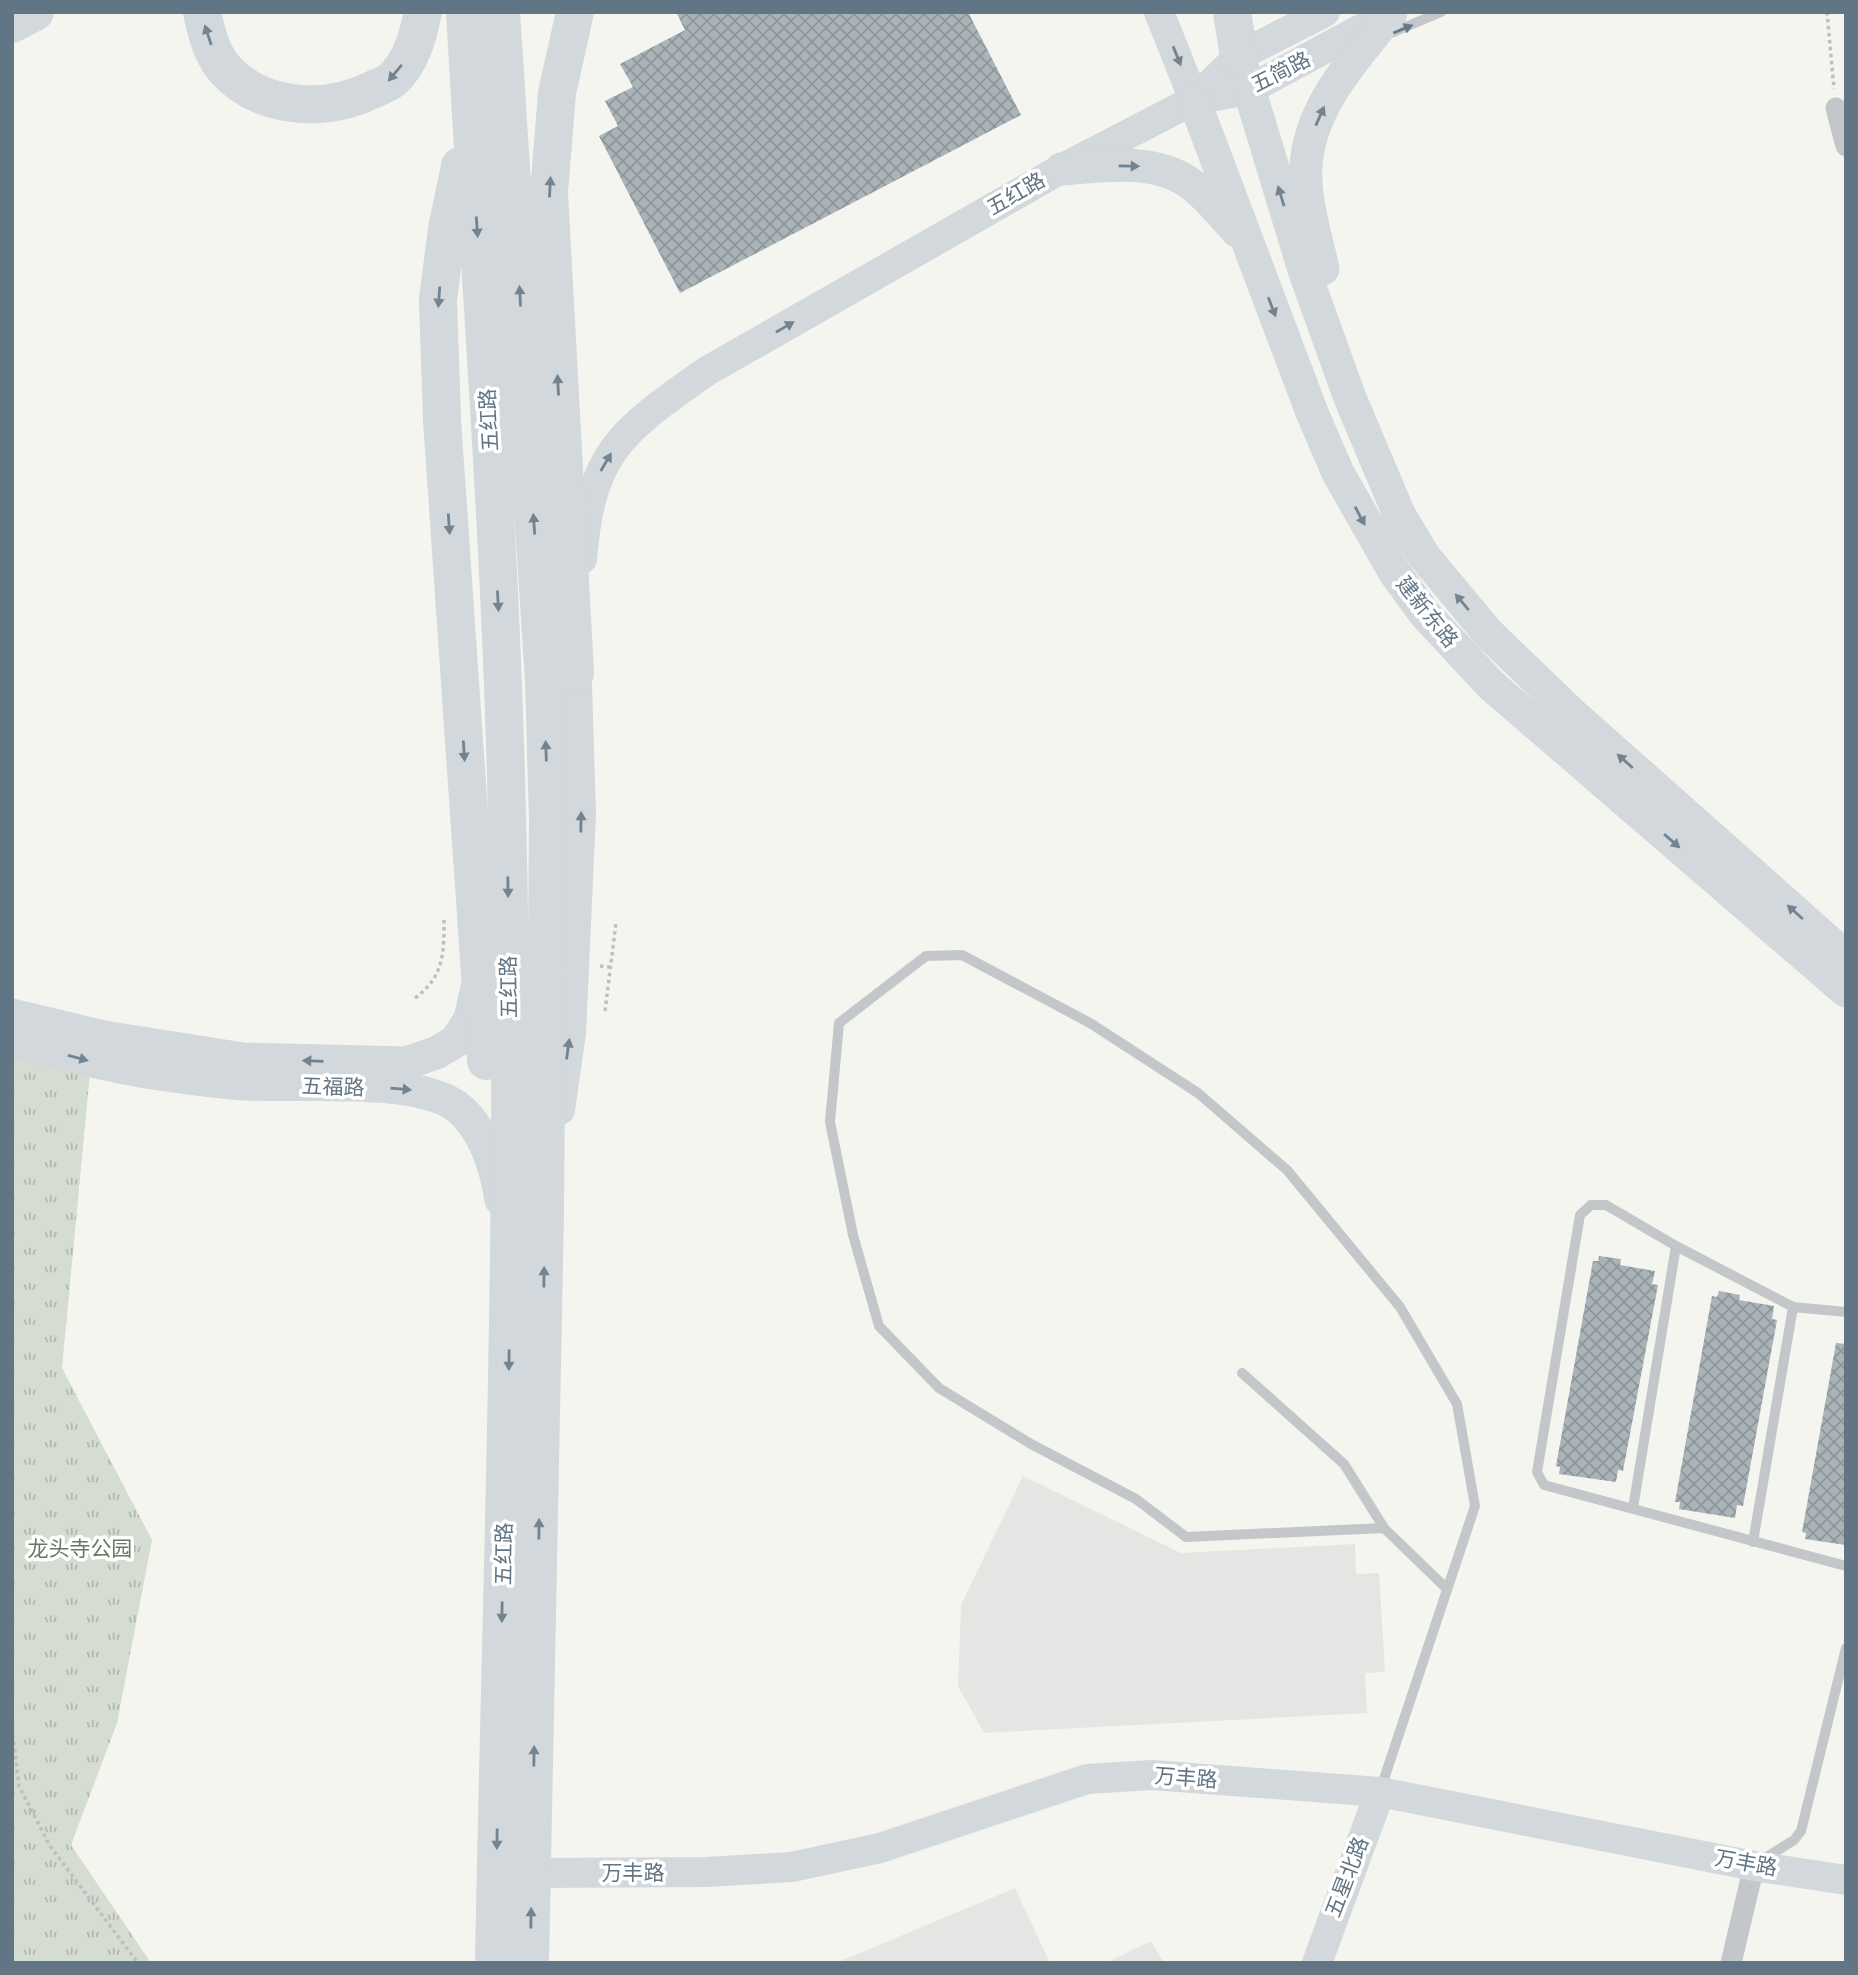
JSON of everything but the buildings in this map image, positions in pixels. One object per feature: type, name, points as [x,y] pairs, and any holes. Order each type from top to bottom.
[{"type":"highway","points":[[12,24],[35,12]]},
{"type":"highway","points":[[202,12],[208,40],[223,66],[244,85],[269,98],[298,105],[358,97],[392,80],[415,45],[423,12]]},
{"type":"highway","name":"五红路","points":[[465,12],[491,453],[507,818],[510,1291],[494,1963]]},
{"type":"highway","name":"五红路","points":[[501,12],[544,681],[548,819],[545,1213],[530,1963]]},
{"type":"highway","points":[[493,1161],[442,420],[438,300],[447,229],[461,162],[486,72],[509,12]]},
{"type":"highway","points":[[575,12],[557,93],[549,192],[575,673]]},
{"type":"highway","points":[[1232,12],[1243,73]]},
{"type":"main road","points":[[1159,12],[1194,100]]},
{"type":"main road","points":[[1215,12],[1243,73]]},
{"type":"main road","name":"五简路","points":[[1243,73],[1325,12]]},
{"type":"main road","points":[[1350,398],[1307,191],[1306,167],[1317,119],[1344,72],[1392,13]]},
{"type":"main road","name":"五简路","points":[[1194,100],[1243,73],[1392,13]]},
{"type":"main road","name":"建新东路","points":[[1243,73],[1305,273],[1350,398],[1399,514],[1424,556],[1488,633],[1569,711],[1846,957]]},
{"type":"main road","name":"五红路","points":[[545,1213],[571,1033],[582,814],[575,673],[585,521],[592,489],[605,460],[624,436],[707,371],[1061,169],[1194,100]]},
{"type":"main road","name":"建新东路","points":[[1194,100],[1338,473],[1374,539],[1425,614],[1491,685],[1846,991]]},
{"type":"main road","points":[[1061,169],[1130,164],[1153,167],[1178,175],[1197,188],[1248,243],[1255,228],[1269,225],[1276,229],[1305,273]]},
{"type":"main road","name":"五福路","points":[[12,1015],[104,1037],[243,1059],[406,1063],[436,1053],[456,1041],[470,1019],[476,999],[479,952]]},
{"type":"main road","name":"五福路","points":[[12,1041],[106,1066],[171,1076],[244,1084],[406,1089],[456,1107],[473,1125],[493,1161],[501,1197],[510,1291]]},
{"type":"main road","name":"万丰路","points":[[532,1873],[707,1872],[792,1867],[880,1847],[1059,1787],[1117,1776],[1152,1775],[1380,1792],[1754,1866],[1846,1880]]},
{"type":"main road","name":"五星北路","points":[[1317,1963],[1327,1928],[1380,1792]]},
{"type":"street","points":[[1836,108],[1846,146]]},
{"type":"street","points":[[1731,1963],[1754,1866]]},
{"type":"street","points":[[1299,1963],[1327,1928]]},
{"type":"lane","points":[[1243,73],[1367,43],[1441,12]]},
{"type":"lane","points":[[1243,73],[1282,21]]},
{"type":"lane","points":[[1380,1792],[1475,1506],[1457,1404],[1400,1307],[1287,1170],[1198,1093],[1090,1023],[962,955],[926,956],[839,1023],[830,1122],[853,1235],[879,1326],[939,1388],[1031,1444],[1136,1499],[1186,1537],[1384,1528]]},
{"type":"lane","points":[[1846,1312],[1793,1307],[1676,1246],[1606,1205],[1591,1205],[1580,1215],[1537,1472],[1544,1485],[1846,1566]]},
{"type":"lane","points":[[1633,1508],[1676,1246]]},
{"type":"lane","points":[[1753,1542],[1793,1307]]},
{"type":"lane","points":[[1242,1373],[1345,1464],[1384,1528],[1447,1589]]},
{"type":"lane","points":[[1754,1866],[1794,1840],[1801,1831],[1846,1648]]},
{"type":"path","points":[[1827,12],[1836,108]]},
{"type":"path","points":[[415,998],[428,988],[441,969],[444,957],[444,911]]},
{"type":"path","points":[[606,1012],[617,923]]},
{"type":"path","points":[[12,1728],[19,1786],[44,1834],[138,1963]]},
{"type":"shaded area","points":[[1023,1476],[1181,1553],[1355,1544],[1356,1574],[1379,1573],[1385,1672],[1365,1673],[1367,1713],[984,1733],[958,1686],[961,1605]]},
{"type":"shaded area","points":[[1015,1888],[1050,1963],[836,1963]]},
{"type":"shaded area","points":[[1151,1941],[1164,1963],[1106,1963]]},
{"type":"green space","name":"龙头寺公园","points":[[12,1054],[90,1073],[62,1368],[152,1540],[117,1723],[71,1845],[151,1963],[12,1963]]}]
